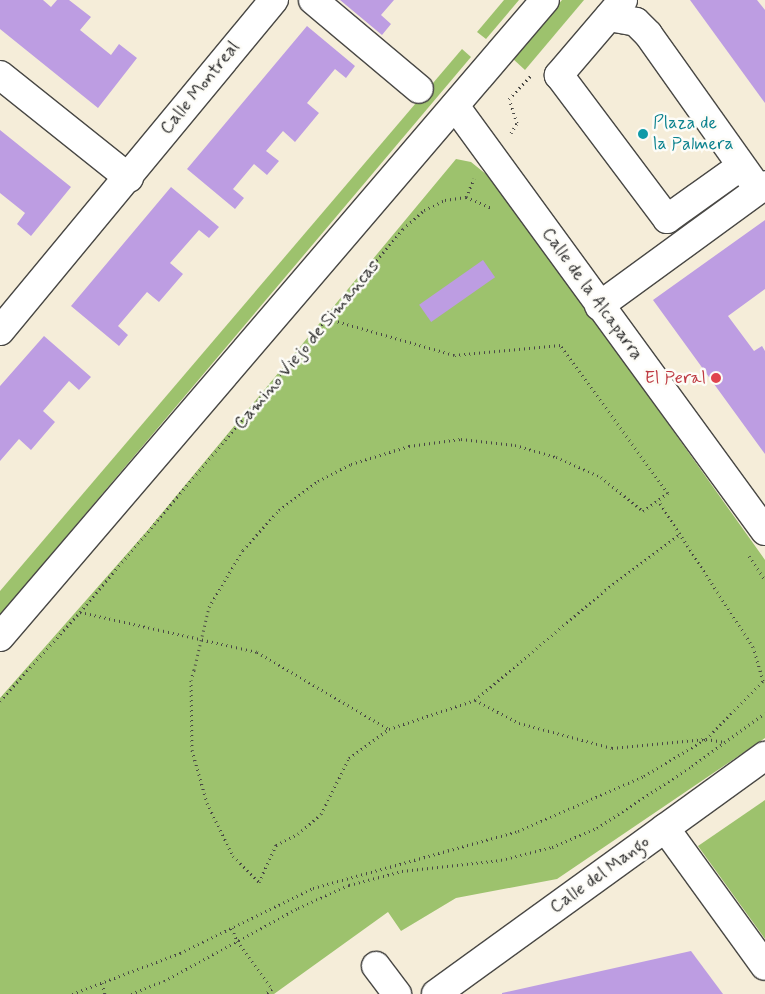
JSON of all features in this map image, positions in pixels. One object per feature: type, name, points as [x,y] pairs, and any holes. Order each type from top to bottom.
[{"type":"street","name":"Calle Montreal","points":[[1,330],[38,282],[128,178],[274,0]]},
{"type":"street","points":[[313,0],[419,89]]},
{"type":"street","points":[[0,637],[545,0]]},
{"type":"street","points":[[599,306],[762,188],[741,166],[648,34],[636,22],[616,9],[559,75],[667,219],[741,166]]},
{"type":"street","points":[[0,75],[128,178]]},
{"type":"street","name":"Calle de la Alcaparra","points":[[455,106],[493,154],[599,306],[765,531]]},
{"type":"street","name":"Calle del Mango","points":[[436,994],[765,756]]},
{"type":"street","points":[[665,828],[765,966]]},
{"type":"street","points":[[376,966],[397,994]]},
{"type":"path","name":"Camino Viejo de Simancas","points":[[0,701],[80,612],[403,229],[424,210],[445,200],[466,197],[481,163],[505,144],[517,123],[509,99],[536,68]]},
{"type":"path","points":[[329,319],[454,355],[560,345],[668,493],[643,510],[600,477],[556,457],[515,445],[461,439],[409,446],[351,464],[318,481],[279,510],[243,550],[209,607],[191,680],[192,750],[207,803],[233,856],[259,882],[276,845],[298,834],[321,814],[349,758],[390,729],[475,700],[605,590],[680,534]]},
{"type":"path","points":[[72,994],[180,953],[313,888],[518,831],[644,776],[706,739],[763,681],[752,647],[658,500]]},
{"type":"path","points":[[80,612],[257,652],[390,729]]},
{"type":"path","points":[[475,700],[519,723],[612,748],[706,739],[725,742]]},
{"type":"path","points":[[131,994],[164,981],[237,941],[349,885],[402,872],[501,860],[552,847],[597,828],[765,713]]},
{"type":"path","points":[[232,928],[237,941],[272,989],[265,994]]},
{"type":"path","points":[[102,983],[105,994]]},
{"type":"green space","points":[[504,0],[519,0],[486,39],[477,32]]},
{"type":"green space","points":[[562,0],[584,0],[525,70],[512,58]]},
{"type":"green space","points":[[462,49],[471,57],[0,615],[0,591]]},
{"type":"green space","points":[[456,159],[471,162],[497,183],[765,560],[765,738],[557,879],[456,898],[401,931],[388,912],[274,994],[0,994],[0,698],[147,531]]},
{"type":"green space","points":[[765,800],[765,939],[698,846]]},
{"type":"building","points":[[0,0],[43,0],[51,7],[57,0],[69,0],[91,17],[80,30],[111,55],[119,44],[137,58],[98,108],[0,29]]},
{"type":"building","points":[[340,0],[394,0],[381,15],[391,24],[382,35]]},
{"type":"building","points":[[690,0],[757,0],[765,10],[765,103]]},
{"type":"building","points":[[307,26],[355,66],[346,78],[335,69],[307,103],[319,113],[295,142],[283,131],[266,151],[279,161],[267,175],[254,164],[233,189],[244,198],[235,209],[187,169]]},
{"type":"building","points":[[0,130],[71,187],[31,236],[17,224],[25,213],[0,193]]},
{"type":"building","points":[[171,187],[219,227],[209,238],[199,230],[170,263],[183,274],[159,302],[147,292],[118,326],[128,335],[119,346],[71,306]]},
{"type":"building","points":[[765,220],[765,289],[728,316],[754,351],[762,346],[765,351],[765,454],[653,300]]},
{"type":"building","points":[[483,260],[495,277],[431,322],[419,305]]},
{"type":"building","points":[[44,336],[91,377],[79,390],[69,381],[43,411],[55,422],[31,450],[19,439],[0,461],[0,386]]},
{"type":"building","points":[[691,951],[723,994],[502,994],[502,993]]},
{"type":"place","name":"Plaza de la Palmera","points":[[643,134]]},
{"type":"place","name":"El Peral","points":[[716,378]]}]
